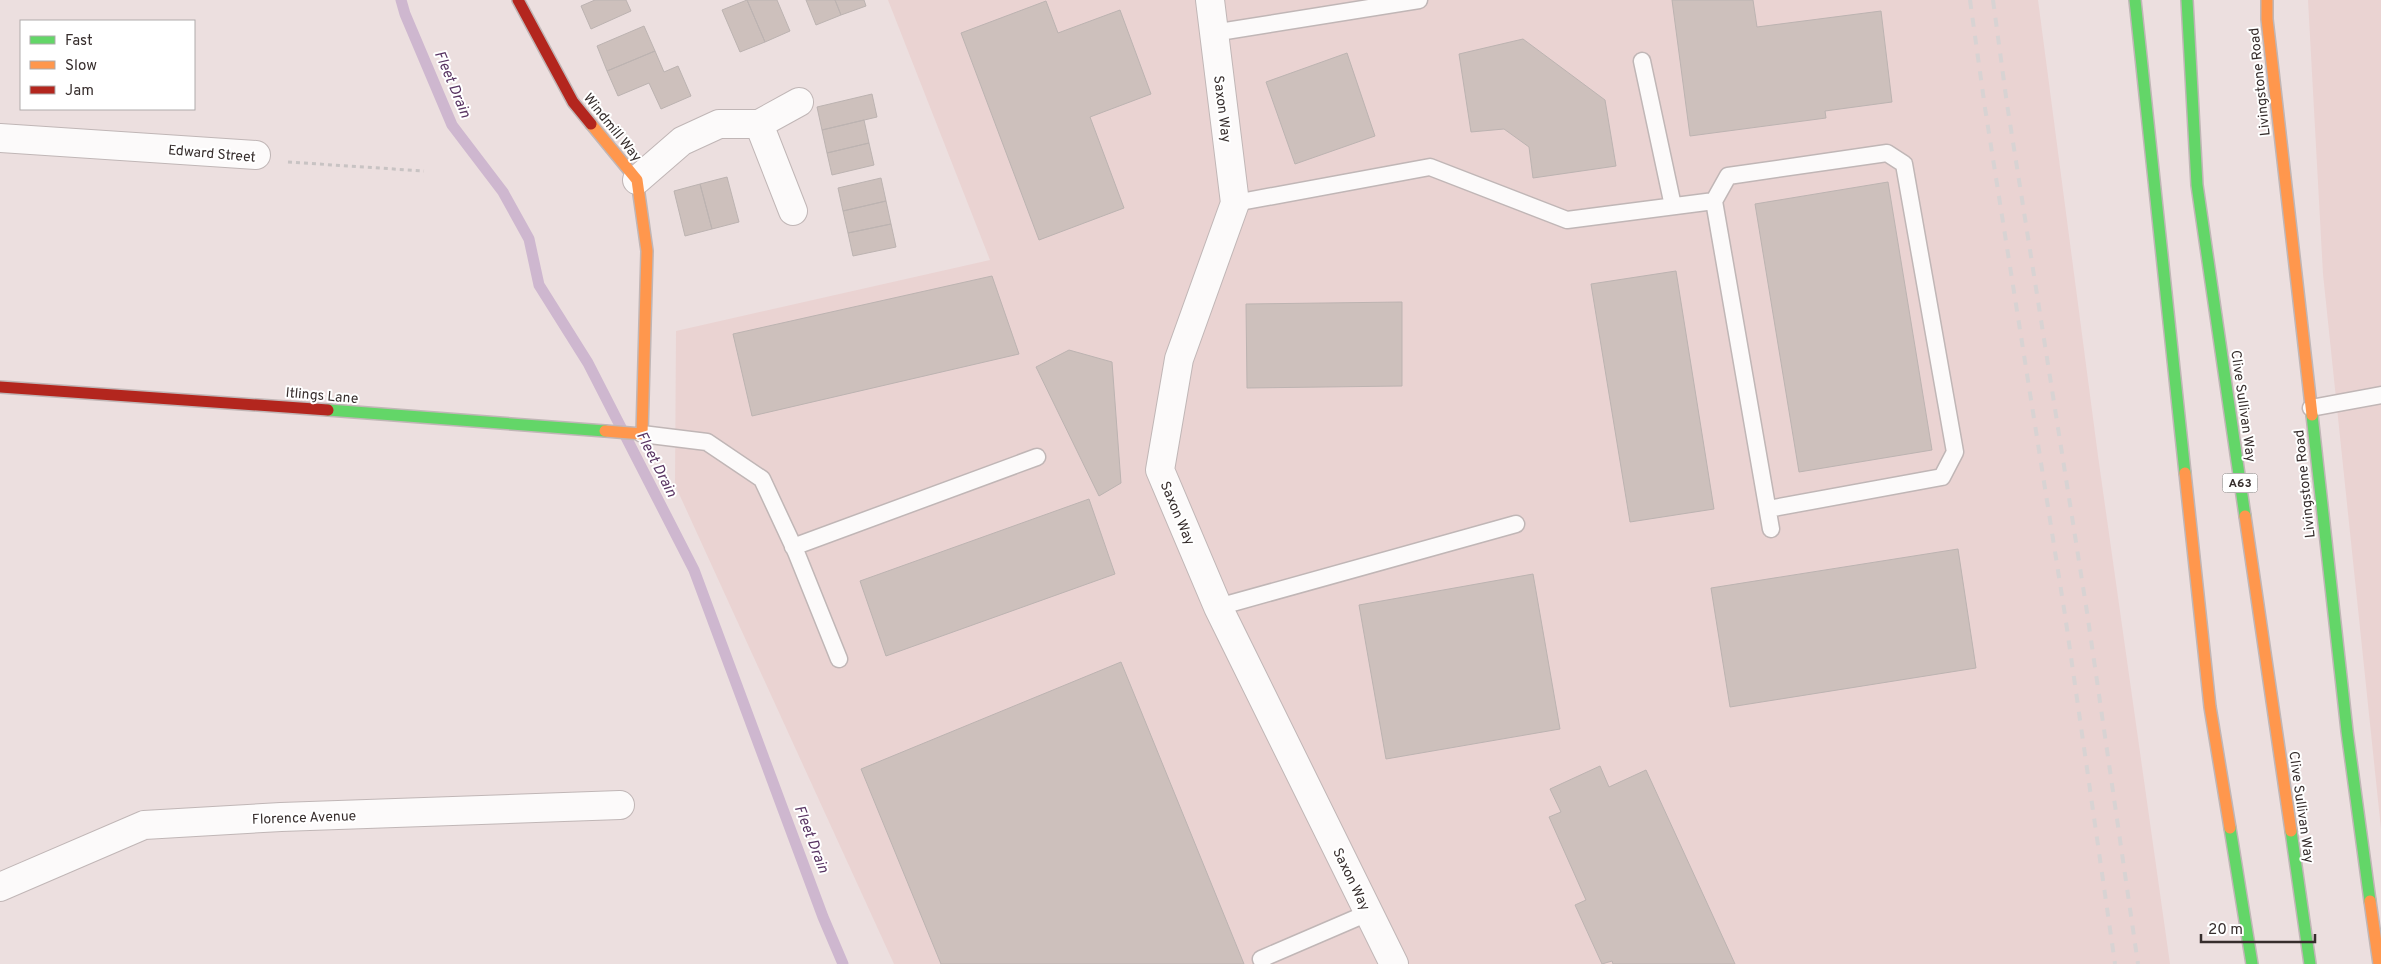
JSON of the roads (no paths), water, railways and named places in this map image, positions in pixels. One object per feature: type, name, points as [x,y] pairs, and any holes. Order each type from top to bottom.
[{"type":"main road","name":"Windmill Way","points":[[518,0],[573,102],[637,180],[648,251],[642,434]]},
{"type":"main road","points":[[2135,0],[2210,707],[2252,964]]},
{"type":"main road","name":"Clive Sullivan Way","points":[[2187,0],[2197,185],[2310,964]]},
{"type":"main road","name":"Livingstone Road","points":[[2267,0],[2267,19],[2346,730],[2373,868],[2379,964]]},
{"type":"main road","name":"Itlings Lane","points":[[0,387],[134,395],[570,430],[642,434]]},
{"type":"street","name":"Saxon Way","points":[[1210,0],[1235,202],[1179,359],[1160,470],[1218,607],[1394,964]]},
{"type":"street","points":[[637,180],[682,141],[719,124],[759,124],[799,102]]},
{"type":"street","points":[[759,124],[793,210]]},
{"type":"street","name":"Edward Street","points":[[0,138],[256,155]]},
{"type":"street","name":"Florence Avenue","points":[[0,887],[144,825],[281,817],[620,805]]},
{"type":"lane","points":[[1213,32],[1419,0]]},
{"type":"lane","points":[[1642,61],[1673,206]]},
{"type":"lane","points":[[1768,509],[1942,477],[1956,452],[1904,164],[1886,153],[1728,176],[1714,201],[1771,529]]},
{"type":"lane","points":[[1235,202],[1430,167],[1567,220],[1714,201]]},
{"type":"lane","points":[[2311,408],[2381,395]]},
{"type":"lane","points":[[642,434],[707,442],[762,479],[793,547],[839,659]]},
{"type":"lane","points":[[793,547],[1037,457]]},
{"type":"lane","points":[[1218,607],[1516,524]]},
{"type":"lane","points":[[1261,960],[1368,913]]},
{"type":"waterway","name":"Fleet Drain","points":[[401,0],[405,14],[452,125],[503,192],[529,239],[539,285],[588,363],[694,570],[823,917],[843,964]]},
{"type":"railway","points":[[1970,0],[1985,108],[2065,615],[2115,964]]},
{"type":"railway","points":[[1993,0],[2007,104],[2087,612],[2138,964]]}]
